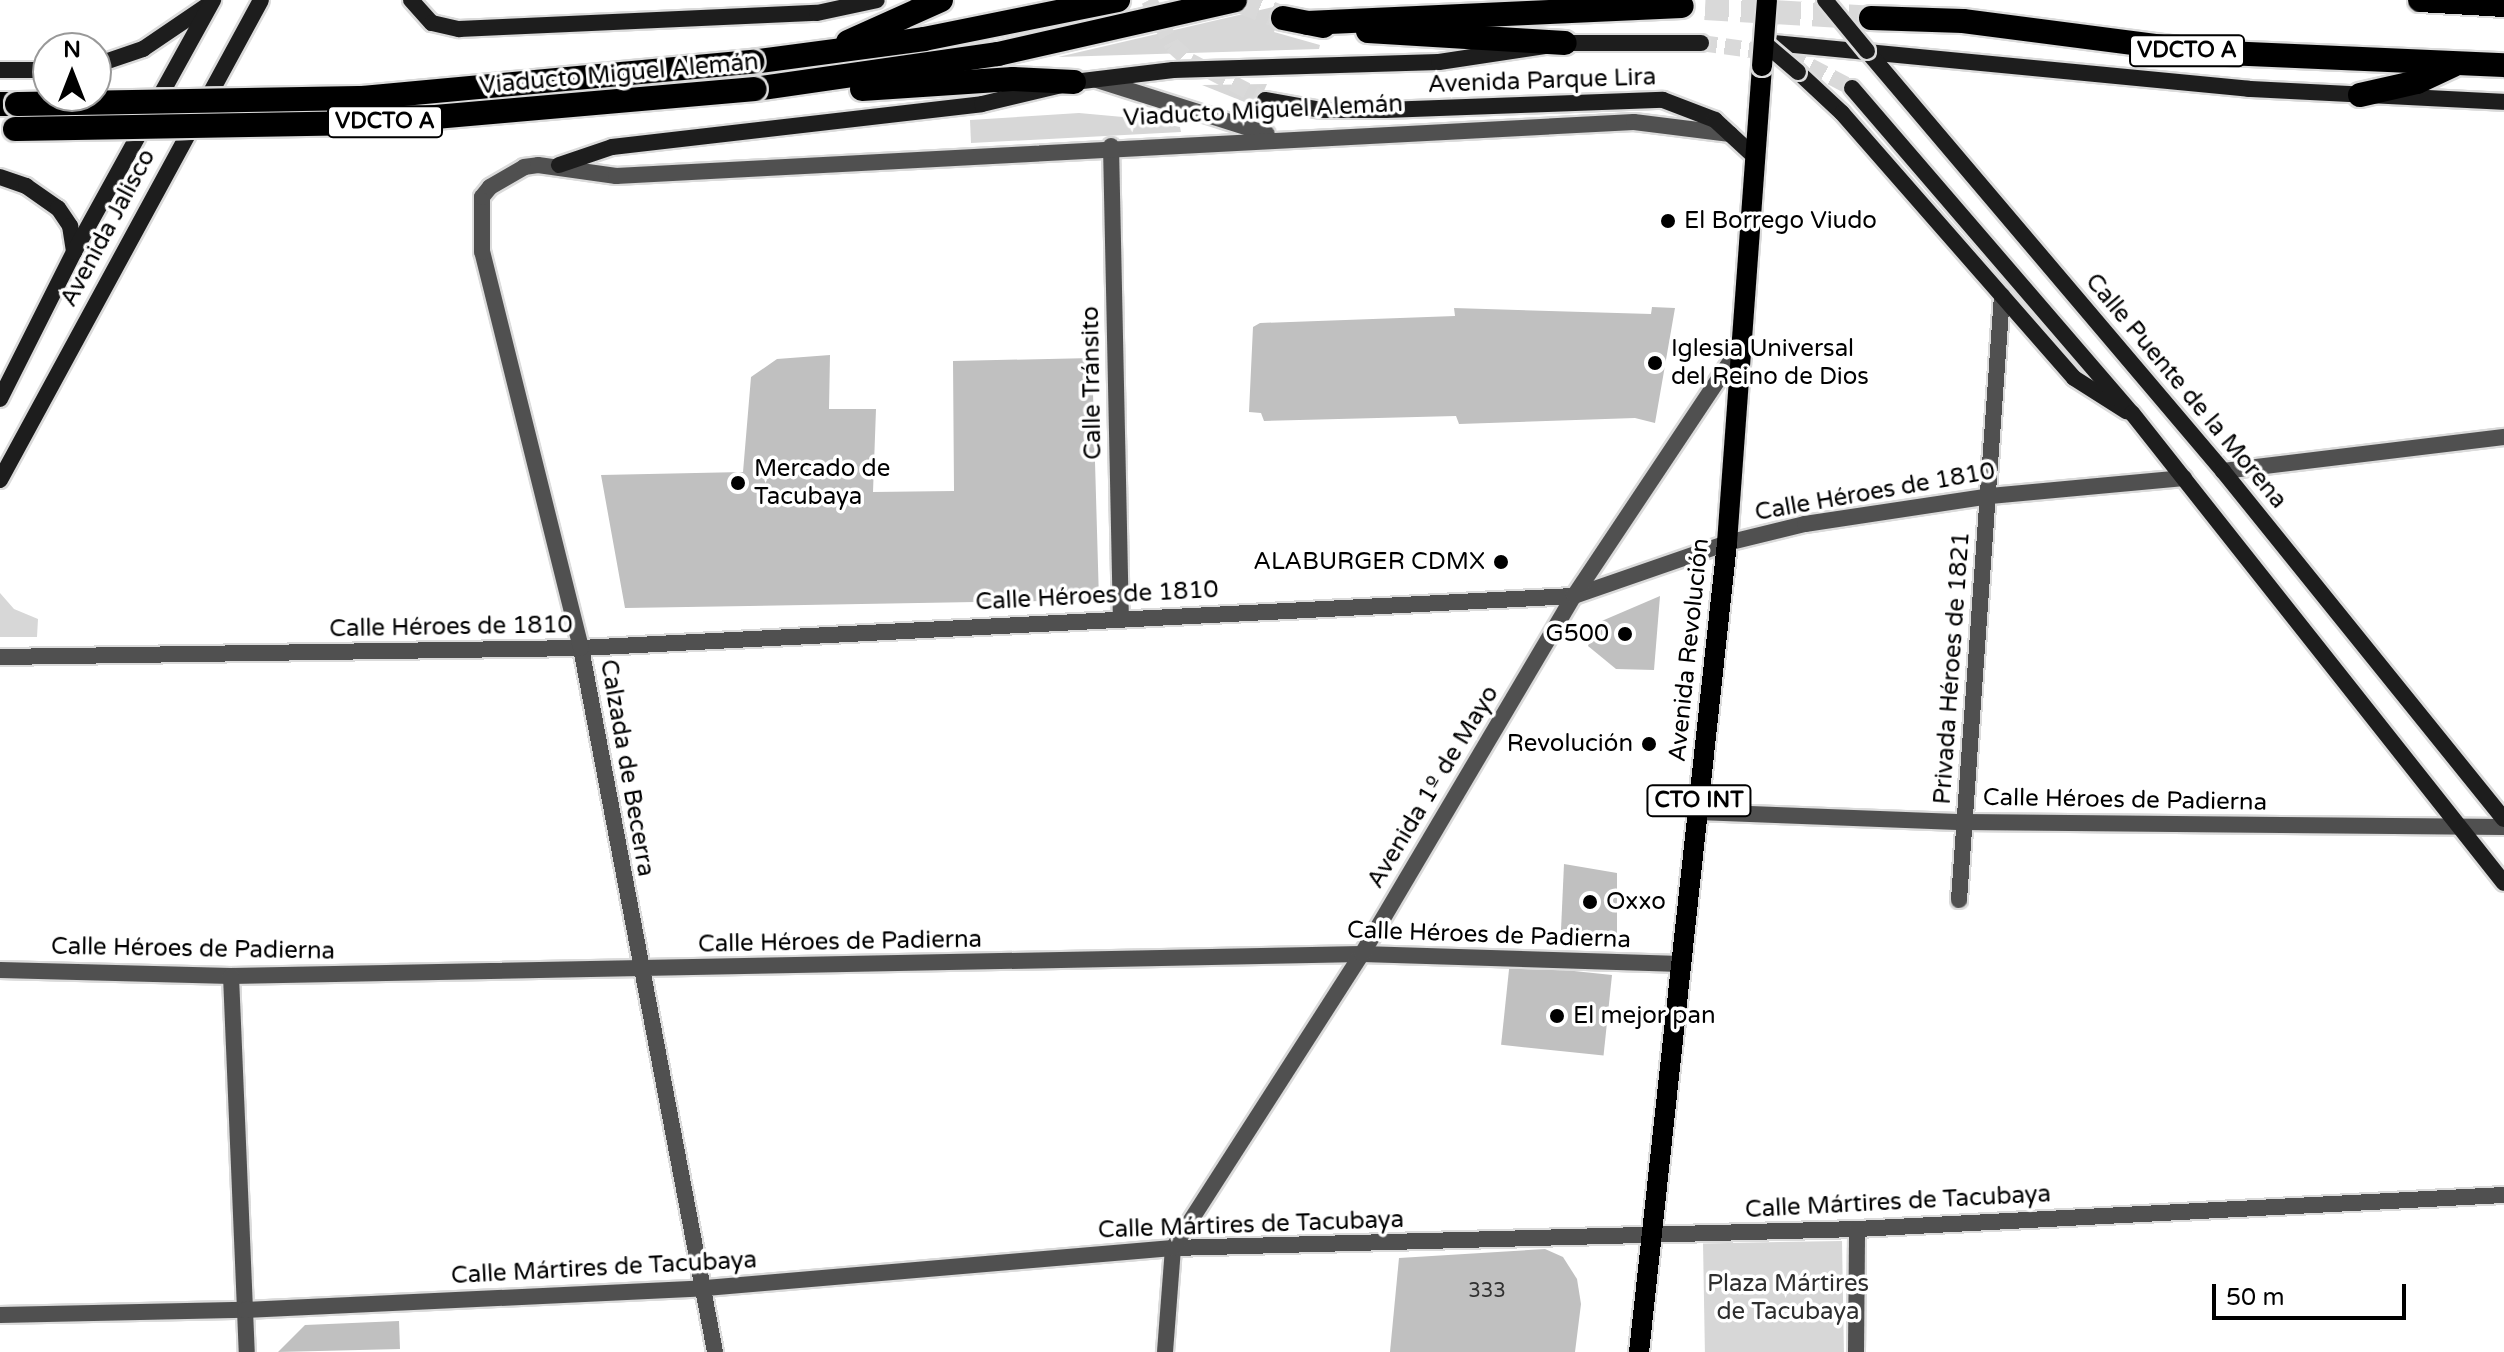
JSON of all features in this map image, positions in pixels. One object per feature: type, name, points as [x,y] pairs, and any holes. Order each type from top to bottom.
[{"type":"highway","points":[[831,51],[941,0]]},
{"type":"highway","name":"Viaducto Miguel Alemán","points":[[8,104],[361,98],[752,62],[1005,25],[1118,0]]},
{"type":"highway","name":"Viaducto Miguel Alemán","points":[[8,130],[383,122],[796,86],[998,54],[1235,0]]},
{"type":"highway","points":[[1307,23],[1693,7],[1625,0]]},
{"type":"highway","points":[[2420,0],[2504,5]]},
{"type":"highway","points":[[1283,18],[1307,23],[1565,43]]},
{"type":"highway","name":"VDCTO A","points":[[1871,18],[1963,21],[2203,52],[2504,65]]},
{"type":"highway","points":[[2360,95],[2417,82],[2457,63]]},
{"type":"highway","points":[[796,86],[915,88],[1013,79],[1085,81]]},
{"type":"main road","points":[[112,58],[167,36],[212,0]]},
{"type":"main road","name":"Avenida Jalisco","points":[[0,399],[74,252],[212,0]]},
{"type":"main road","name":"Avenida Jalisco","points":[[0,480],[261,0]]},
{"type":"main road","name":"Viaducto Miguel Alemán","points":[[411,0],[432,23],[459,29],[817,13],[877,0]]},
{"type":"main road","name":"Avenida Revolución","points":[[1639,1352],[1727,543],[1767,0]]},
{"type":"main road","name":"Calle Puente de la Morena","points":[[1825,0],[1875,55],[2223,471],[2504,819]]},
{"type":"main road","points":[[1763,42],[2249,89],[2504,102]]},
{"type":"main road","points":[[1763,42],[1842,113],[2074,378],[2100,399],[2132,413]]},
{"type":"main road","points":[[1565,43],[1701,43]]},
{"type":"main road","name":"Viaducto Miguel Alemán","points":[[559,165],[612,147],[982,104],[1085,81],[1173,70],[1439,62],[1565,43]]},
{"type":"main road","points":[[0,70],[32,70]]},
{"type":"main road","points":[[1852,88],[2132,413],[2464,828],[2504,883]]},
{"type":"main road","name":"Avenida Parque Lira","points":[[1265,100],[1322,110],[1385,110],[1654,99],[1699,111],[1755,157]]},
{"type":"main road","points":[[0,177],[26,186],[58,208],[70,226],[74,252]]},
{"type":"street","points":[[1085,81],[1281,138]]},
{"type":"street","name":"Viaducto Miguel Alemán","points":[[482,197],[500,178],[524,167],[559,165],[616,176],[1111,146],[1634,122],[1730,134]]},
{"type":"street","name":"Calle Tránsito","points":[[1111,146],[1121,618]]},
{"type":"street","name":"Calzada de Becerra","points":[[482,197],[482,252],[581,648],[639,971],[705,1288],[715,1352]]},
{"type":"street","name":"Privada Héroes de 1821","points":[[1959,900],[2002,296]]},
{"type":"street","name":"Avenida 1º de Mayo","points":[[1165,1352],[1173,1248],[1362,954],[1574,596],[1742,345]]},
{"type":"street","points":[[2223,471],[2504,437]]},
{"type":"street","name":"Calle Héroes de 1810","points":[[0,657],[581,648],[1574,596],[1727,543],[1805,524],[1990,496],[2184,478]]},
{"type":"street","name":"Calle Héroes de Padierna","points":[[1698,812],[1964,822],[2504,827]]},
{"type":"street","name":"Calle Héroes de Padierna","points":[[0,970],[231,976],[639,971],[1362,954],[1681,964]]},
{"type":"street","points":[[231,976],[247,1352]]},
{"type":"street","name":"Calle Mártires de Tacubaya","points":[[0,1315],[245,1310],[705,1288],[1173,1248],[1857,1229],[2504,1195]]},
{"type":"street","points":[[1856,1352],[1857,1229]]},
{"type":"green space","points":[[1286,4],[1274,32],[1320,45],[1319,49],[1058,57]]},
{"type":"green space","points":[[1267,84],[1257,107],[1202,85]]},
{"type":"green space","points":[[1079,113],[1134,118],[1180,127],[1181,132],[971,143],[970,120]]},
{"type":"green space","points":[[0,593],[14,609],[38,619],[37,637],[0,637]]},
{"type":"green space","name":"Plaza Mártires de Tacubaya","points":[[1842,1241],[1844,1352],[1705,1352],[1703,1243]]},
{"type":"building","points":[[1652,307],[1675,308],[1655,423],[1635,418],[1459,424],[1456,416],[1264,421],[1261,413],[1249,412],[1253,327],[1260,323],[1455,316],[1454,308],[1651,314]]},
{"type":"building","name":"Mercado de Tacubaya","points":[[830,355],[829,409],[876,409],[873,492],[954,491],[953,361],[1092,358],[1099,600],[625,608],[601,475],[743,472],[751,377],[777,359]]},
{"type":"building","name":"G500","points":[[1660,596],[1654,670],[1616,669],[1588,646],[1597,623]]},
{"type":"building","name":"Oxxo","points":[[1564,864],[1617,873],[1617,934],[1561,930]]},
{"type":"building","name":"El mejor pan","points":[[1510,964],[1612,975],[1604,1056],[1501,1045]]},
{"type":"building","points":[[1545,1249],[1563,1257],[1577,1279],[1581,1304],[1575,1352],[1390,1352],[1399,1258]]},
{"type":"building","points":[[399,1321],[400,1349],[278,1352],[305,1325]]},
{"type":"tunnel","points":[[1149,0],[1172,45],[1190,61],[1265,100]]},
{"type":"tunnel","points":[[1237,0],[1283,18]]},
{"type":"tunnel","points":[[1705,8],[1871,18]]},
{"type":"tunnel","points":[[1701,43],[1789,55],[1852,88]]},
{"type":"place","name":"El Borrego Viudo","points":[[1668,221]]},
{"type":"place","name":"Iglesia Universal del Reino de Dios","points":[[1655,363]]},
{"type":"place","name":"Mercado de Tacubaya","points":[[738,483]]},
{"type":"place","name":"ALABURGER CDMX","points":[[1501,562]]},
{"type":"place","name":"G500","points":[[1625,634]]},
{"type":"place","name":"Revolución","points":[[1649,744]]},
{"type":"place","name":"Oxxo","points":[[1590,902]]},
{"type":"place","name":"El mejor pan","points":[[1557,1016]]}]
